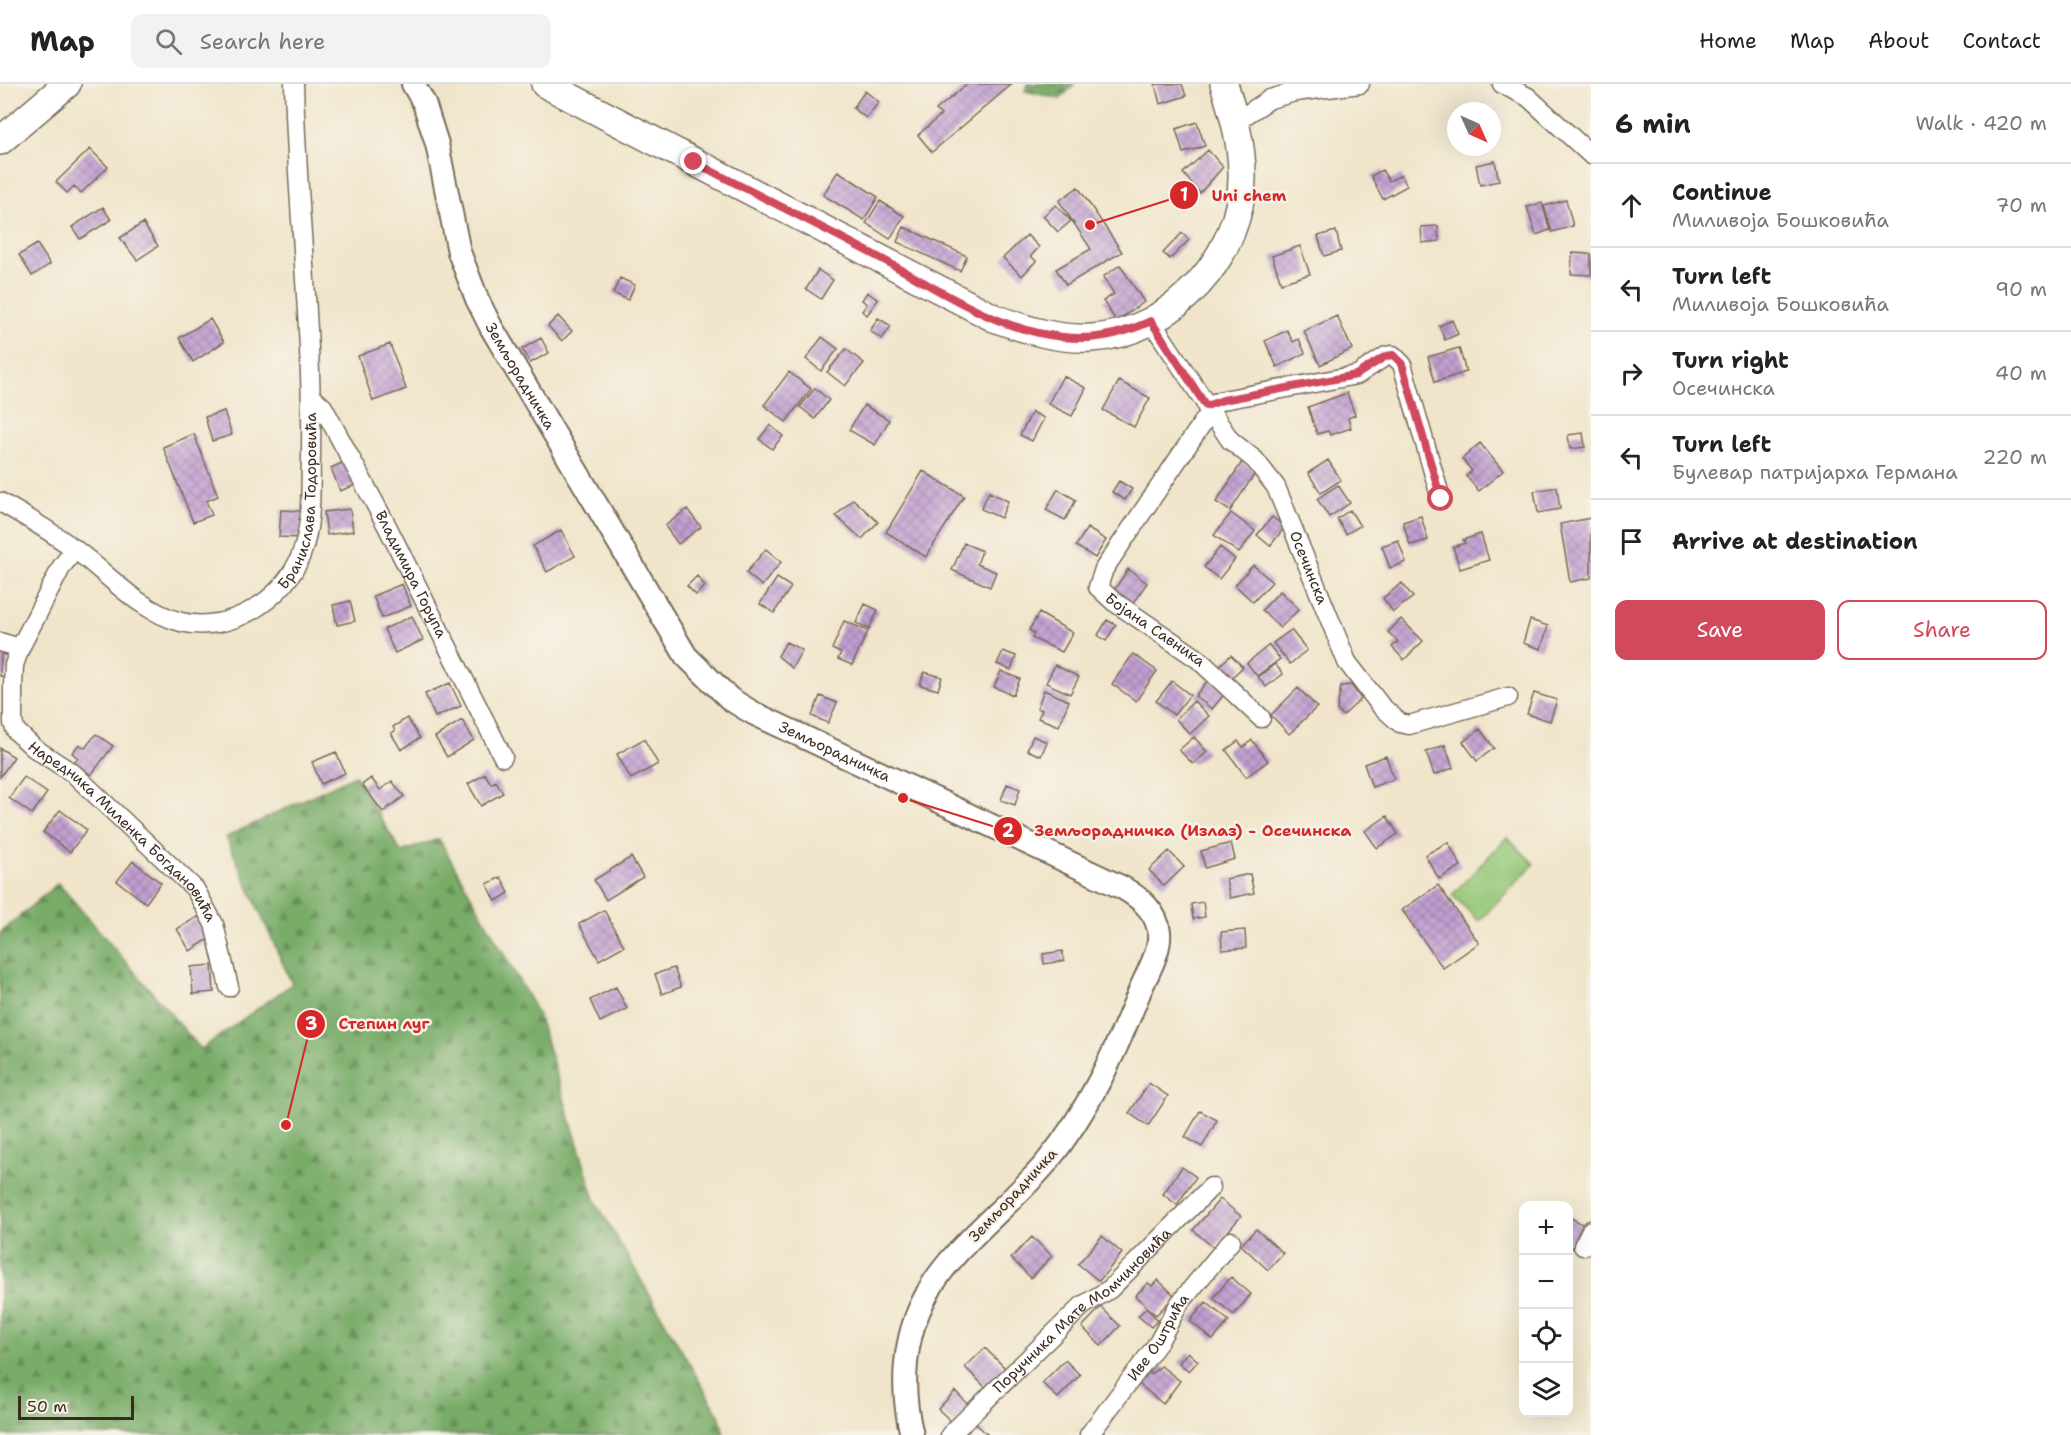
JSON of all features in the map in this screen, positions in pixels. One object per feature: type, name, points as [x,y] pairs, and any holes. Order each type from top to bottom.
[{"type":"main road","points":[[0,141],[67,84]]},
{"type":"main road","points":[[545,84],[994,318],[1028,330],[1071,338],[1116,334],[1151,321],[1196,286],[1223,250],[1238,209],[1242,174],[1235,122],[1224,84]]},
{"type":"street","name":"Бранислава Тодоровића","points":[[0,502],[75,549],[149,608],[171,619],[193,624],[229,621],[252,611],[293,571],[305,544],[309,519],[312,397],[294,84]]},
{"type":"street","name":"Земљорадничка","points":[[413,84],[424,103],[437,144],[454,238],[477,298],[520,379],[686,656],[730,699],[753,713],[1123,888],[1142,902],[1158,927],[1158,945],[1122,1034],[1078,1119],[1046,1162],[949,1263],[927,1293],[912,1329],[905,1371],[905,1395],[912,1435]]},
{"type":"street","points":[[1235,122],[1270,99],[1296,88],[1360,84]]},
{"type":"street","points":[[1502,84],[1528,97],[1591,155]]},
{"type":"street","name":"Осечинска","points":[[1151,321],[1230,440],[1261,466],[1276,487],[1303,548],[1336,640],[1347,662],[1381,706],[1400,723],[1409,725],[1508,697]]},
{"type":"street","points":[[1208,409],[1223,400],[1356,375],[1386,356],[1393,355],[1402,364],[1441,499]]},
{"type":"street","name":"Владимира Горупа","points":[[312,397],[324,407],[382,516],[503,757]]},
{"type":"street","name":"Бојана Савника","points":[[1208,409],[1104,569],[1098,587],[1198,659],[1261,718]]},
{"type":"street","points":[[0,642],[20,648],[62,566],[75,549]]},
{"type":"street","name":"Наредника Миленка Богдановића","points":[[20,648],[14,665],[13,723],[16,731],[34,748],[74,774],[195,889],[214,924],[229,987]]},
{"type":"street","name":"Поручника Мате Момчиновића","points":[[950,1435],[1082,1306],[1117,1283],[1211,1187]]},
{"type":"street","name":"Иве Оштрића","points":[[1089,1435],[1153,1350],[1179,1304],[1231,1241]]},
{"type":"green space","points":[[1027,84],[1074,85],[1060,99],[1025,91]]},
{"type":"green space","points":[[355,775],[401,852],[439,839],[538,1014],[595,1200],[720,1417],[724,1435],[0,1435],[0,933],[58,883],[201,1049],[292,984],[226,837]]},
{"type":"green space","points":[[1507,837],[1534,864],[1479,921],[1452,895]]},
{"type":"building","points":[[967,84],[1012,84],[932,152],[918,135],[941,115],[936,110]]},
{"type":"building","points":[[1155,84],[1182,84],[1186,96],[1160,104]]},
{"type":"building","points":[[865,91],[879,102],[866,118],[853,108]]},
{"type":"building","points":[[1197,122],[1205,146],[1183,153],[1176,129]]},
{"type":"building","points":[[90,149],[108,167],[81,193],[74,186],[67,193],[56,182]]},
{"type":"building","points":[[1208,150],[1223,167],[1200,193],[1183,173]]},
{"type":"building","points":[[1495,161],[1499,181],[1480,185],[1476,165]]},
{"type":"building","points":[[1382,170],[1389,181],[1401,175],[1407,186],[1383,199],[1371,176]]},
{"type":"building","points":[[838,171],[878,197],[864,220],[823,195]]},
{"type":"building","points":[[1078,187],[1122,252],[1066,285],[1056,269],[1091,249],[1059,201]]},
{"type":"building","points":[[1566,200],[1573,226],[1552,232],[1544,206]]},
{"type":"building","points":[[880,201],[904,216],[890,239],[866,223]]},
{"type":"building","points":[[1542,203],[1550,230],[1536,235],[1527,207]]},
{"type":"building","points":[[1056,205],[1071,221],[1058,232],[1043,216]]},
{"type":"building","points":[[103,207],[111,220],[80,239],[72,227]]},
{"type":"building","points":[[143,223],[158,246],[137,260],[120,238]]},
{"type":"building","points":[[1438,226],[1439,241],[1422,243],[1421,227]]},
{"type":"building","points":[[904,227],[967,256],[960,271],[897,242]]},
{"type":"building","points":[[1336,231],[1341,251],[1324,256],[1318,236]]},
{"type":"building","points":[[1182,233],[1189,240],[1170,259],[1163,253]]},
{"type":"building","points":[[1027,235],[1039,247],[1031,256],[1036,261],[1022,276],[1003,258]]},
{"type":"building","points":[[37,244],[50,264],[32,276],[19,255]]},
{"type":"building","points":[[1300,246],[1310,274],[1281,283],[1272,256]]},
{"type":"building","points":[[1572,253],[1591,254],[1591,275],[1571,274]]},
{"type":"building","points":[[1120,265],[1144,302],[1116,321],[1103,301],[1114,294],[1103,277]]},
{"type":"building","points":[[818,270],[833,280],[821,299],[806,289]]},
{"type":"building","points":[[620,278],[635,285],[628,300],[613,293]]},
{"type":"building","points":[[867,292],[878,300],[867,315],[862,311],[867,304],[862,300]]},
{"type":"building","points":[[558,316],[572,331],[562,341],[548,326]]},
{"type":"building","points":[[1337,316],[1352,349],[1320,365],[1304,331]]},
{"type":"building","points":[[878,318],[891,326],[882,339],[870,331]]},
{"type":"building","points":[[210,319],[224,342],[193,362],[179,338]]},
{"type":"building","points":[[1452,320],[1458,334],[1445,340],[1439,326]]},
{"type":"building","points":[[1287,330],[1293,342],[1299,339],[1305,353],[1277,367],[1265,341]]},
{"type":"building","points":[[822,337],[838,349],[821,371],[806,359]]},
{"type":"building","points":[[541,338],[549,353],[530,363],[522,349]]},
{"type":"building","points":[[390,344],[406,389],[373,401],[358,356]]},
{"type":"building","points":[[1459,348],[1466,372],[1435,382],[1428,357]]},
{"type":"building","points":[[846,349],[864,363],[845,386],[827,372]]},
{"type":"building","points":[[789,372],[811,389],[786,422],[764,405]]},
{"type":"building","points":[[1063,376],[1086,388],[1072,416],[1048,404]]},
{"type":"building","points":[[1119,381],[1150,398],[1134,427],[1103,410]]},
{"type":"building","points":[[815,388],[829,400],[815,419],[800,407]]},
{"type":"building","points":[[1347,393],[1355,415],[1348,418],[1351,428],[1330,435],[1328,431],[1317,434],[1308,407]]},
{"type":"building","points":[[864,405],[889,420],[875,445],[849,430]]},
{"type":"building","points":[[224,411],[232,435],[212,441],[205,417]]},
{"type":"building","points":[[1032,412],[1044,418],[1032,441],[1020,435]]},
{"type":"building","points":[[770,425],[783,436],[772,449],[759,439]]},
{"type":"building","points":[[1583,433],[1585,447],[1570,449],[1568,435]]},
{"type":"building","points":[[194,434],[218,496],[206,501],[212,515],[193,522],[163,447]]},
{"type":"building","points":[[1480,443],[1503,471],[1479,491],[1466,476],[1472,471],[1462,459]]},
{"type":"building","points":[[348,460],[358,484],[340,491],[331,468]]},
{"type":"building","points":[[1328,460],[1341,480],[1321,493],[1308,473]]},
{"type":"building","points":[[1242,462],[1256,472],[1230,511],[1216,502]]},
{"type":"building","points":[[923,471],[964,496],[926,557],[886,532]]},
{"type":"building","points":[[1119,481],[1132,489],[1125,500],[1112,492]]},
{"type":"building","points":[[1338,485],[1350,503],[1329,517],[1317,499]]},
{"type":"building","points":[[1557,487],[1560,509],[1538,513],[1534,491]]},
{"type":"building","points":[[1058,489],[1076,500],[1065,520],[1046,510]]},
{"type":"building","points":[[989,492],[1008,501],[1001,518],[981,509]]},
{"type":"building","points":[[853,499],[878,522],[862,539],[836,516]]},
{"type":"building","points":[[350,509],[353,531],[327,535],[324,512]]},
{"type":"building","points":[[687,509],[701,527],[678,544],[665,526]]},
{"type":"building","points":[[281,510],[302,511],[301,538],[279,537]]},
{"type":"building","points":[[1350,510],[1360,526],[1346,534],[1337,519]]},
{"type":"building","points":[[1231,513],[1255,531],[1239,553],[1214,535]]},
{"type":"building","points":[[1421,516],[1428,540],[1410,545],[1403,522]]},
{"type":"building","points":[[1272,517],[1285,527],[1270,546],[1257,535]]},
{"type":"building","points":[[1591,518],[1591,578],[1570,582],[1560,524]]},
{"type":"building","points":[[1087,528],[1106,540],[1095,558],[1076,546]]},
{"type":"building","points":[[561,530],[575,556],[547,572],[533,546]]},
{"type":"building","points":[[1481,534],[1489,560],[1460,569],[1453,547],[1465,543],[1463,540]]},
{"type":"building","points":[[1398,540],[1406,562],[1390,568],[1382,546]]},
{"type":"building","points":[[964,543],[982,551],[977,564],[996,572],[990,587],[952,570]]},
{"type":"building","points":[[1220,547],[1235,559],[1219,579],[1204,567]]},
{"type":"building","points":[[766,549],[781,562],[762,586],[746,573]]},
{"type":"building","points":[[1253,565],[1272,582],[1253,602],[1235,585]]},
{"type":"building","points":[[1128,569],[1147,583],[1133,603],[1114,590]]},
{"type":"building","points":[[697,576],[705,586],[696,595],[687,586]]},
{"type":"building","points":[[777,578],[791,587],[774,613],[760,604]]},
{"type":"building","points":[[1402,583],[1413,597],[1393,612],[1383,598]]},
{"type":"building","points":[[402,584],[411,606],[382,618],[373,596]]},
{"type":"building","points":[[1280,591],[1299,609],[1280,628],[1262,610]]},
{"type":"building","points":[[350,601],[355,621],[337,625],[333,605]]},
{"type":"building","points":[[865,604],[878,610],[869,629],[856,623]]},
{"type":"building","points":[[1039,613],[1073,633],[1062,652],[1032,638],[1034,633],[1029,630]]},
{"type":"building","points":[[412,616],[423,640],[395,653],[384,629]]},
{"type":"building","points":[[1401,619],[1423,641],[1404,660],[1392,647],[1398,642],[1388,632]]},
{"type":"building","points":[[1107,620],[1116,625],[1106,641],[1098,635]]},
{"type":"building","points":[[1530,620],[1548,626],[1541,649],[1523,643]]},
{"type":"building","points":[[844,621],[868,631],[852,665],[838,659],[841,653],[832,649]]},
{"type":"building","points":[[1291,630],[1307,650],[1290,664],[1273,643]]},
{"type":"building","points":[[786,642],[802,650],[792,668],[778,656]]},
{"type":"building","points":[[1269,645],[1280,659],[1257,676],[1247,663]]},
{"type":"building","points":[[1003,651],[1016,656],[1011,670],[997,664]]},
{"type":"building","points":[[1,654],[9,656],[6,677],[0,676]]},
{"type":"building","points":[[1133,654],[1157,671],[1136,701],[1112,684]]},
{"type":"building","points":[[1231,655],[1243,667],[1231,678],[1219,666]]},
{"type":"building","points":[[1275,664],[1283,674],[1266,687],[1258,677]]},
{"type":"building","points":[[1055,665],[1079,677],[1070,694],[1046,683]]},
{"type":"building","points":[[1001,671],[1020,679],[1013,695],[994,687]]},
{"type":"building","points":[[924,672],[942,677],[938,690],[920,685]]},
{"type":"building","points":[[1209,679],[1226,692],[1212,709],[1195,696]]},
{"type":"building","points":[[1172,681],[1190,695],[1174,715],[1156,701]]},
{"type":"building","points":[[450,683],[461,706],[435,717],[425,694]]},
{"type":"building","points":[[1351,685],[1361,699],[1343,716],[1337,710],[1341,686]]},
{"type":"building","points":[[1298,688],[1317,707],[1289,734],[1271,715]]},
{"type":"building","points":[[1044,690],[1069,701],[1059,726],[1038,718],[1042,710],[1037,708]]},
{"type":"building","points":[[1534,693],[1557,700],[1550,721],[1527,714]]},
{"type":"building","points":[[820,696],[837,703],[828,723],[812,716]]},
{"type":"building","points":[[1194,701],[1209,716],[1190,734],[1176,719]]},
{"type":"building","points":[[407,718],[420,738],[401,750],[391,733],[395,731],[393,727]]},
{"type":"building","points":[[462,720],[474,740],[447,757],[435,737]]},
{"type":"building","points":[[1480,729],[1494,748],[1477,761],[1463,742]]},
{"type":"building","points":[[96,734],[113,746],[91,775],[74,762],[78,758],[72,753],[79,744],[85,748]]},
{"type":"building","points":[[1033,736],[1047,742],[1041,756],[1027,750]]},
{"type":"building","points":[[1194,737],[1207,752],[1193,764],[1179,750]]},
{"type":"building","points":[[644,739],[658,764],[631,779],[617,754]]},
{"type":"building","points":[[1252,740],[1268,761],[1246,777],[1226,750],[1238,741],[1243,747]]},
{"type":"building","points":[[1445,745],[1453,768],[1434,775],[1426,752]]},
{"type":"building","points":[[0,748],[14,757],[0,777]]},
{"type":"building","points":[[336,752],[345,773],[321,784],[312,762]]},
{"type":"building","points":[[1386,756],[1394,779],[1372,787],[1364,764]]},
{"type":"building","points":[[485,774],[491,784],[496,781],[503,793],[481,806],[468,784]]},
{"type":"building","points":[[24,777],[47,793],[32,814],[9,798]]},
{"type":"building","points":[[371,778],[380,790],[392,781],[404,796],[383,812],[362,785]]},
{"type":"building","points":[[1007,784],[1020,789],[1015,805],[1001,800]]},
{"type":"building","points":[[60,810],[87,830],[70,852],[43,832]]},
{"type":"building","points":[[1387,816],[1398,834],[1377,848],[1365,831]]},
{"type":"building","points":[[1448,842],[1461,866],[1439,879],[1425,855]]},
{"type":"building","points":[[1231,843],[1235,859],[1205,868],[1201,851]]},
{"type":"building","points":[[1169,851],[1184,867],[1164,886],[1149,870]]},
{"type":"building","points":[[631,857],[643,877],[606,900],[594,880]]},
{"type":"building","points":[[133,861],[161,883],[146,903],[117,881]]},
{"type":"building","points":[[1250,874],[1254,893],[1230,898],[1226,879]]},
{"type":"building","points":[[501,877],[509,893],[496,901],[487,884]]},
{"type":"building","points":[[1438,885],[1479,943],[1443,968],[1402,910]]},
{"type":"building","points":[[1203,902],[1205,917],[1193,919],[1191,904]]},
{"type":"building","points":[[604,910],[624,946],[599,960],[579,924]]},
{"type":"building","points":[[199,916],[212,937],[190,951],[177,929]]},
{"type":"building","points":[[1245,930],[1246,948],[1222,950],[1221,932]]},
{"type":"building","points":[[1062,951],[1064,961],[1044,964],[1043,954]]},
{"type":"building","points":[[212,965],[214,992],[193,994],[191,967]]},
{"type":"building","points":[[674,968],[681,987],[662,994],[655,974]]},
{"type":"building","points":[[616,987],[627,1009],[600,1022],[590,1000]]},
{"type":"building","points":[[1149,1083],[1168,1096],[1148,1126],[1129,1113]]},
{"type":"building","points":[[1200,1111],[1217,1120],[1202,1147],[1185,1137]]},
{"type":"building","points":[[1182,1167],[1196,1177],[1177,1205],[1163,1194]]},
{"type":"building","points":[[1220,1199],[1241,1216],[1214,1248],[1193,1230]]},
{"type":"building","points":[[1573,1219],[1589,1228],[1576,1250],[1573,1248]]},
{"type":"building","points":[[1256,1229],[1283,1253],[1268,1270],[1241,1245]]},
{"type":"building","points":[[1102,1236],[1122,1253],[1099,1281],[1078,1264]]},
{"type":"building","points":[[1032,1237],[1052,1256],[1031,1278],[1011,1258]]},
{"type":"building","points":[[1231,1277],[1251,1294],[1234,1315],[1213,1298]]},
{"type":"building","points":[[1158,1280],[1175,1296],[1156,1315],[1135,1296],[1148,1283],[1152,1286]]},
{"type":"building","points":[[1206,1302],[1229,1321],[1213,1340],[1190,1321]]},
{"type":"building","points":[[1101,1307],[1120,1326],[1101,1346],[1082,1327]]},
{"type":"building","points":[[1146,1308],[1158,1320],[1151,1327],[1138,1316]]},
{"type":"building","points":[[985,1348],[1005,1368],[985,1387],[965,1367]]},
{"type":"building","points":[[1188,1352],[1198,1361],[1189,1371],[1179,1363]]},
{"type":"building","points":[[1065,1360],[1080,1375],[1058,1398],[1042,1383]]},
{"type":"building","points":[[1161,1366],[1180,1381],[1163,1404],[1139,1384],[1149,1372],[1151,1374]]},
{"type":"building","points":[[955,1391],[971,1407],[954,1424],[938,1409]]},
{"type":"building","points":[[975,1423],[988,1435],[965,1435]]},
{"type":"place","name":"Uni chem","points":[[1090,225]]},
{"type":"place","name":"Земљорадничка (Излаз) - Осечинска","points":[[903,798]]},
{"type":"place","name":"Степин луг","points":[[286,1125]]},
{"type":"route","points":[[694,162],[950,296],[994,318],[1028,330],[1063,338],[1093,338],[1116,334],[1151,321],[1206,406],[1214,401],[1334,381],[1356,375],[1386,356],[1393,355],[1402,364],[1441,499]]}]
